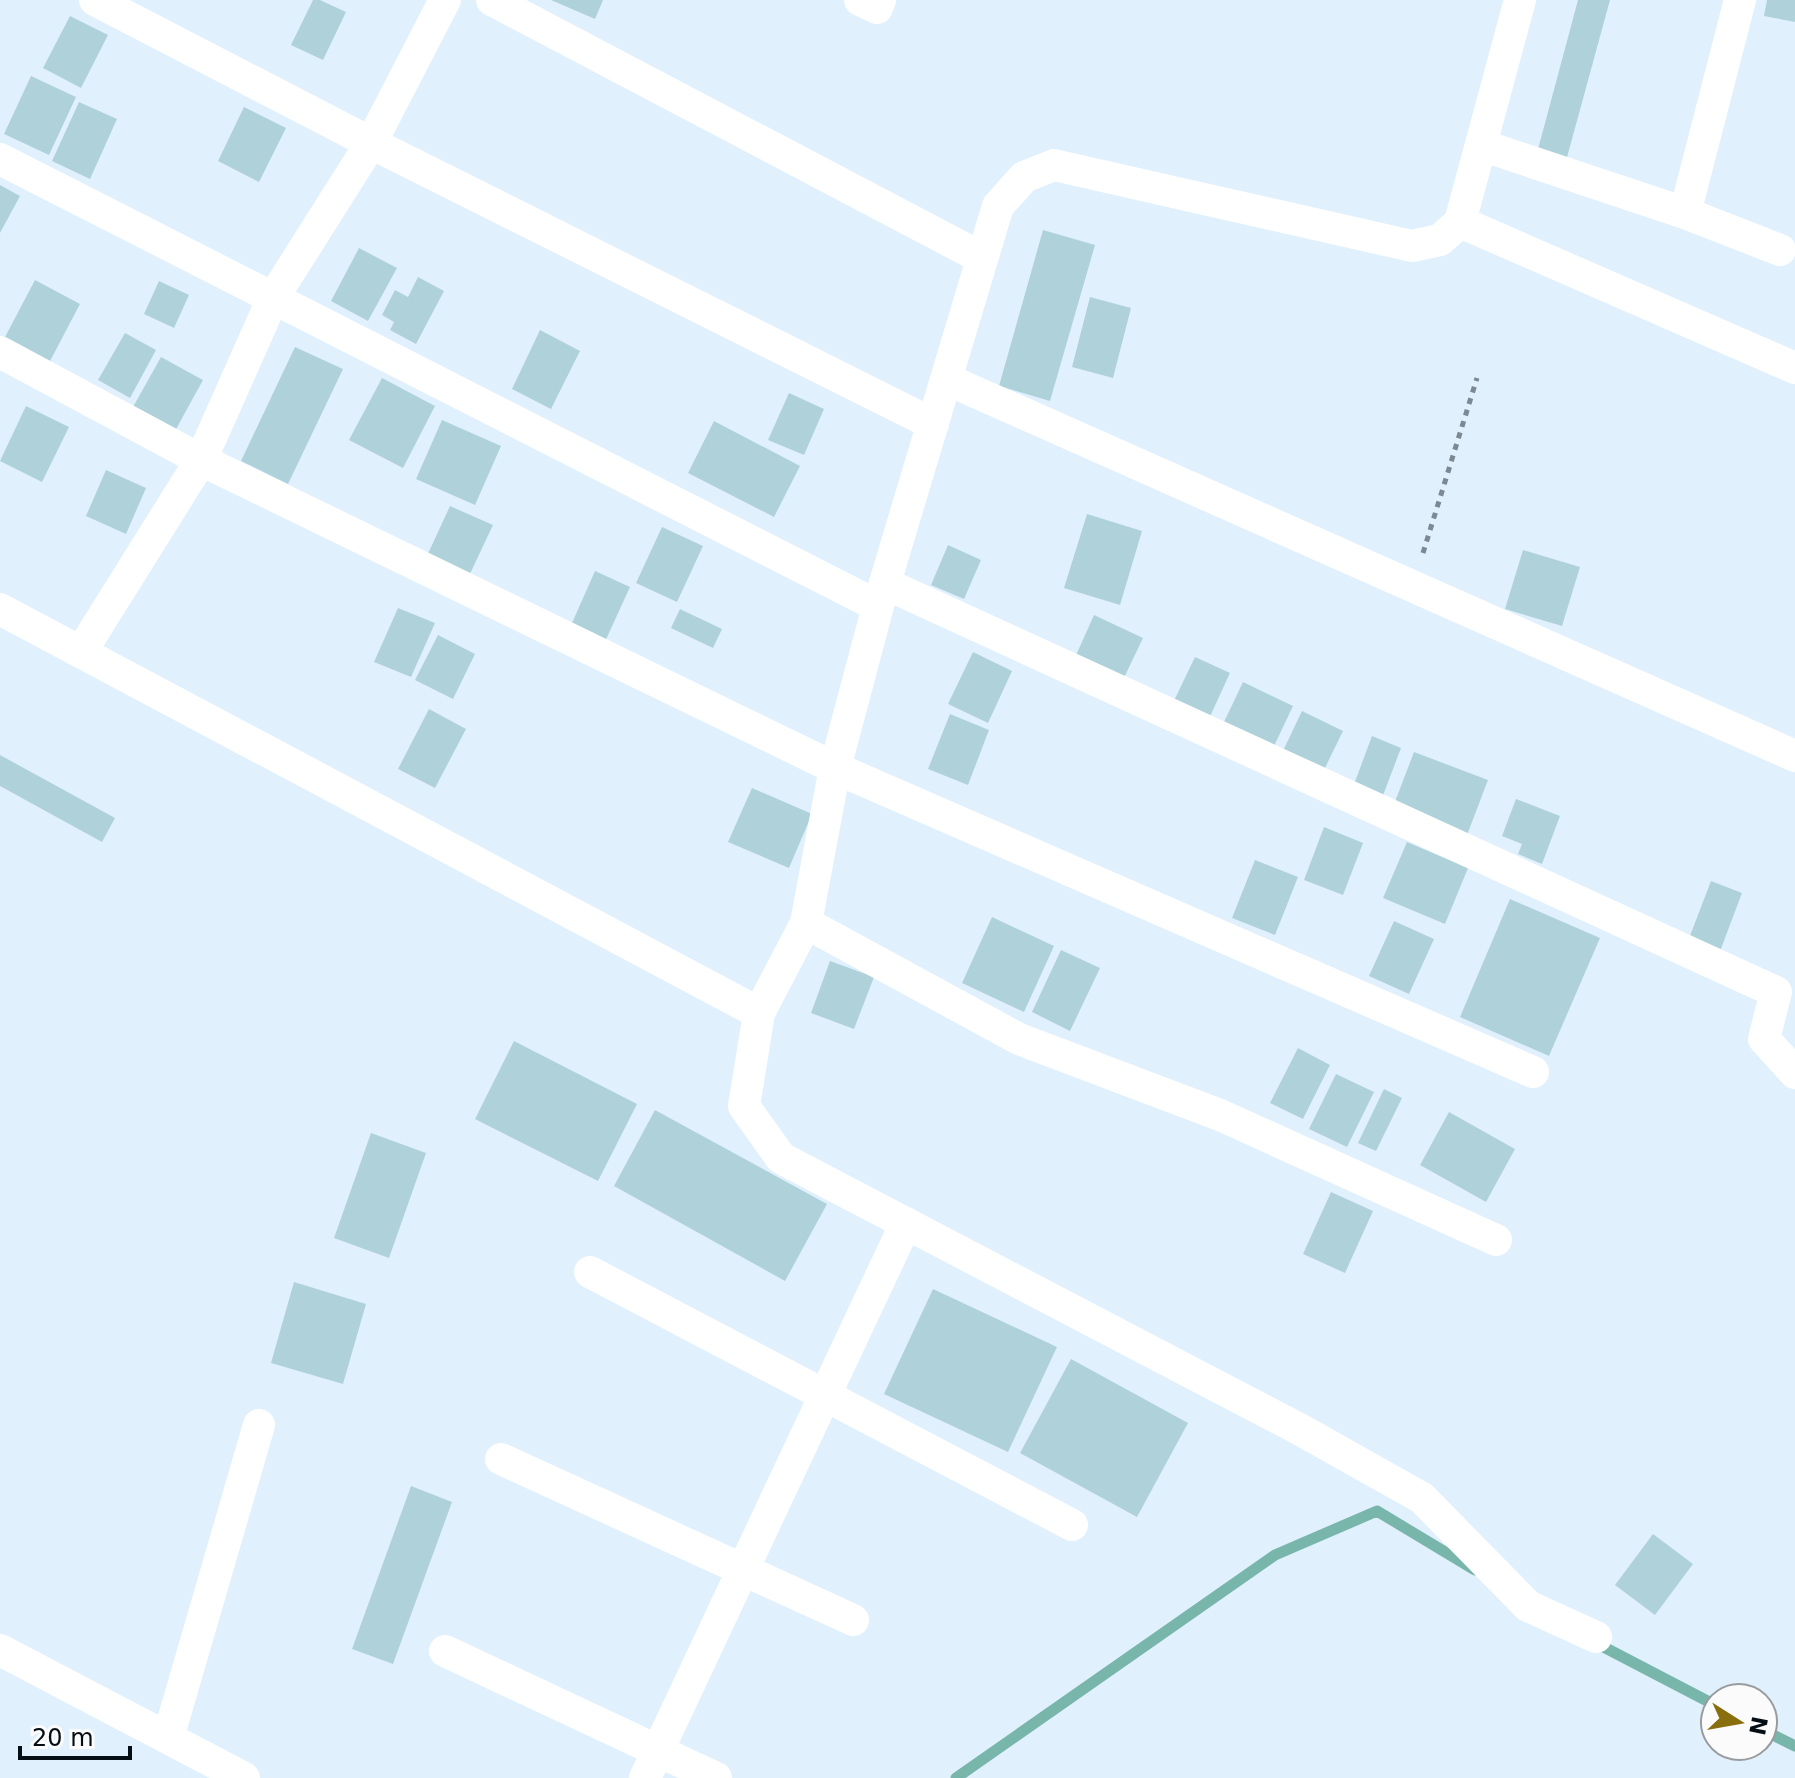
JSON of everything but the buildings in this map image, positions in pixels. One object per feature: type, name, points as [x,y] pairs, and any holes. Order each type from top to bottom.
[{"type":"street","points":[[95,0],[371,143],[933,424]]},
{"type":"street","points":[[81,652],[201,460],[273,298],[371,143],[445,0]]},
{"type":"street","points":[[492,0],[982,258]]},
{"type":"street","points":[[860,0],[877,8],[880,0]]},
{"type":"street","points":[[1520,0],[1460,222],[1440,240],[1412,246],[1054,165],[1024,177],[998,206],[882,595],[835,768],[806,923],[759,1013],[744,1106],[781,1158],[1301,1430],[1422,1498],[1528,1606],[1596,1637]]},
{"type":"street","points":[[1685,213],[1740,0]]},
{"type":"street","points":[[1481,145],[1685,213],[1780,250]]},
{"type":"street","points":[[0,159],[273,298],[882,595],[1776,992],[1764,1039],[1795,1073]]},
{"type":"street","points":[[1460,222],[1795,368]]},
{"type":"street","points":[[0,352],[201,460],[835,768],[1533,1072]]},
{"type":"street","points":[[946,379],[1795,756]]},
{"type":"street","points":[[0,609],[759,1013]]},
{"type":"street","points":[[806,923],[1019,1039],[1220,1115],[1496,1240]]},
{"type":"street","points":[[651,1765],[906,1223]]},
{"type":"street","points":[[590,1272],[1072,1525]]},
{"type":"street","points":[[168,1738],[259,1425]]},
{"type":"street","points":[[501,1459],[853,1620]]},
{"type":"street","points":[[0,1650],[244,1778]]},
{"type":"street","points":[[445,1651],[651,1765],[716,1778]]},
{"type":"path","points":[[1413,586],[1477,378]]},
{"type":"waterway","points":[[956,1778],[1275,1555],[1377,1511],[1475,1570]]},
{"type":"waterway","points":[[1596,1643],[1699,1697]]},
{"type":"waterway","points":[[1779,1738],[1795,1746]]}]
